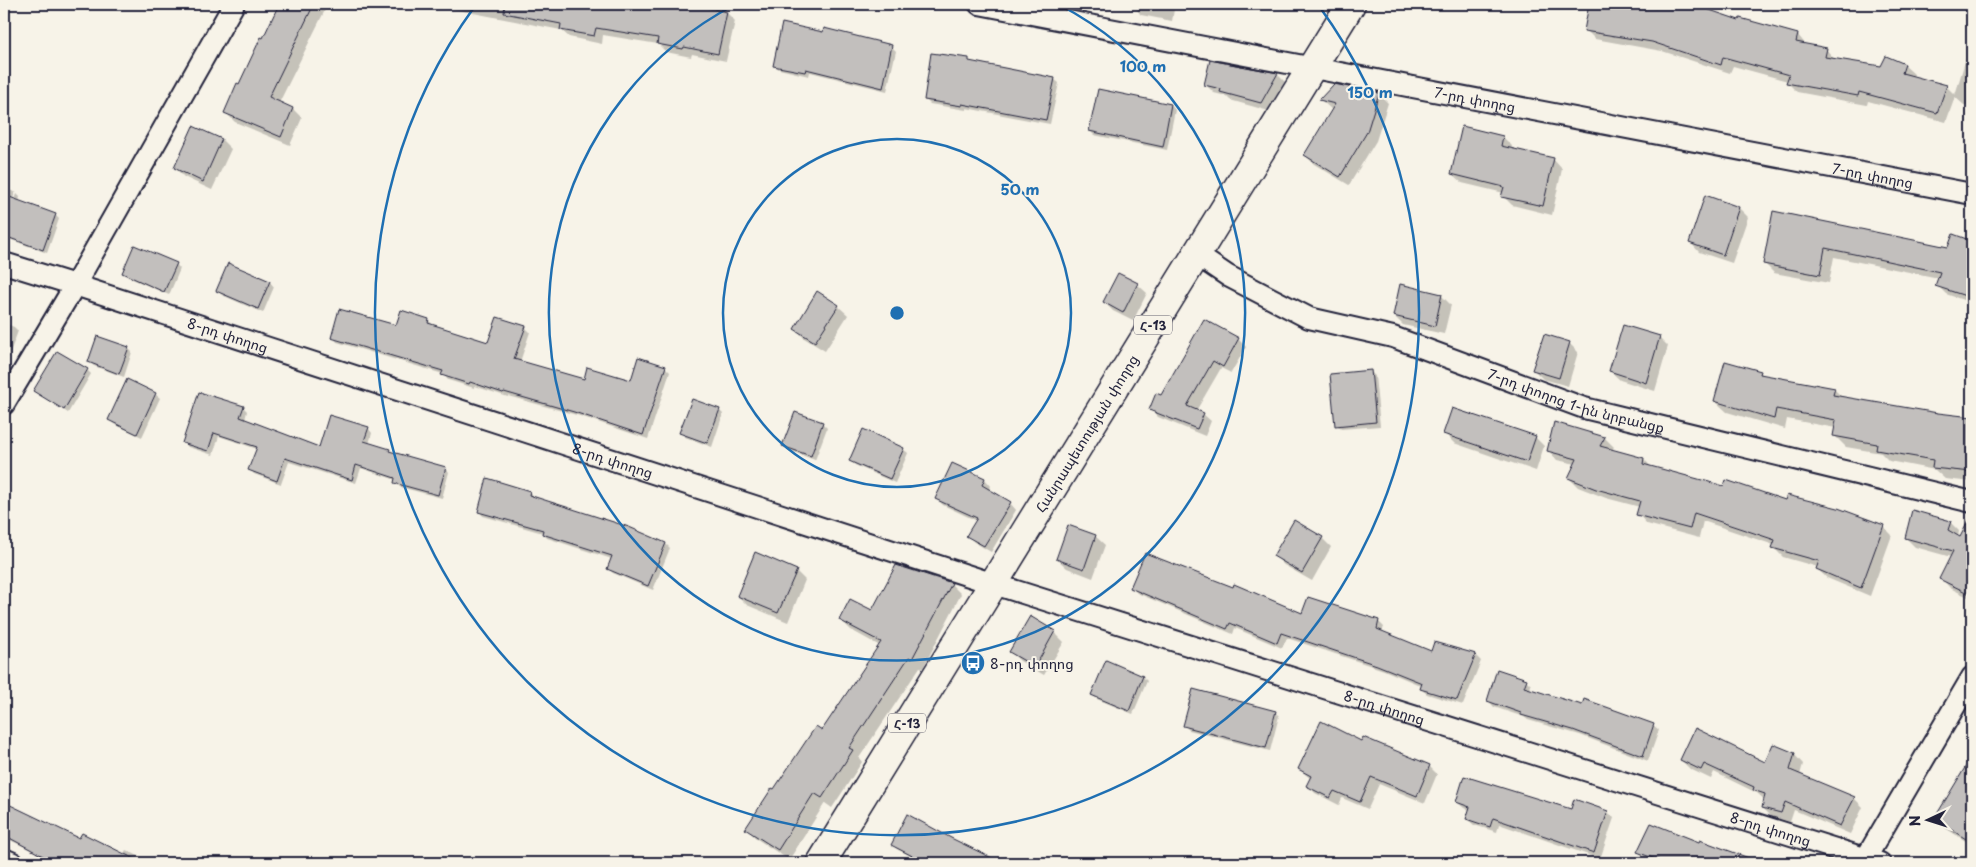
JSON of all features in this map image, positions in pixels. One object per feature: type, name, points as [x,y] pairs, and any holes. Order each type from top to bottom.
[{"type":"main road","name":"Հանրապետության փողոց","points":[[829,861],[994,584],[1351,4]]},
{"type":"street","points":[[4,404],[76,285],[234,4]]},
{"type":"street","name":"7-րդ փողոց","points":[[979,4],[1972,194]]},
{"type":"street","name":"7-րդ փողոց 1-ին նրբանցք","points":[[1196,255],[1228,276],[1308,318],[1393,338],[1584,408],[1972,502]]},
{"type":"street","name":"8-րդ փողոց","points":[[4,263],[994,584],[1870,862]]},
{"type":"street","points":[[1870,862],[1972,677]]},
{"type":"street","points":[[4,859],[13,863]]},
{"type":"building","points":[[279,4],[314,4],[269,97],[293,108],[281,137],[224,113],[237,83],[239,84]]},
{"type":"building","points":[[505,4],[691,4],[727,12],[718,54],[657,44],[658,38],[596,28],[594,36],[560,30],[561,24],[504,13]]},
{"type":"building","points":[[1589,4],[1630,4],[1656,8],[1657,4],[1692,4],[1739,20],[1740,18],[1798,34],[1796,42],[1827,48],[1825,57],[1881,66],[1886,56],[1905,64],[1902,73],[1947,85],[1937,113],[1859,92],[1858,96],[1786,83],[1789,75],[1723,57],[1721,65],[1652,42],[1584,31]]},
{"type":"building","points":[[782,23],[823,32],[824,28],[892,45],[883,88],[806,69],[805,72],[773,66]]},
{"type":"building","points":[[931,53],[969,58],[969,61],[1055,78],[1046,120],[962,104],[962,106],[924,100]]},
{"type":"building","points":[[1210,60],[1278,73],[1261,103],[1220,92],[1221,89],[1204,85]]},
{"type":"building","points":[[1334,84],[1379,93],[1367,132],[1340,177],[1304,155],[1335,104],[1319,100]]},
{"type":"building","points":[[1098,89],[1171,104],[1163,147],[1089,131]]},
{"type":"building","points":[[193,126],[222,139],[203,182],[174,168]]},
{"type":"building","points":[[1462,126],[1503,136],[1501,146],[1554,158],[1543,206],[1501,197],[1504,187],[1451,174]]},
{"type":"building","points":[[4,195],[56,214],[43,250],[4,236]]},
{"type":"building","points":[[1705,195],[1739,207],[1723,255],[1689,243]]},
{"type":"building","points":[[1773,211],[1948,247],[1953,234],[1972,241],[1972,298],[1935,286],[1940,272],[1825,248],[1820,275],[1763,264]]},
{"type":"building","points":[[134,245],[177,263],[164,292],[122,273]]},
{"type":"building","points":[[228,263],[270,281],[258,309],[216,291]]},
{"type":"building","points":[[1118,273],[1138,283],[1123,313],[1103,302]]},
{"type":"building","points":[[1400,284],[1442,294],[1435,326],[1393,316]]},
{"type":"building","points":[[817,291],[839,305],[815,342],[794,329]]},
{"type":"building","points":[[339,309],[396,325],[401,310],[429,319],[428,323],[488,342],[497,317],[526,326],[514,359],[584,379],[587,367],[631,380],[638,357],[666,366],[643,435],[574,412],[470,382],[469,384],[441,375],[443,371],[331,338]]},
{"type":"building","points":[[1204,319],[1239,338],[1223,367],[1213,361],[1187,406],[1204,413],[1197,429],[1149,410],[1156,393],[1161,395]]},
{"type":"building","points":[[1623,325],[1660,336],[1646,383],[1609,371]]},
{"type":"building","points":[[1544,334],[1570,342],[1559,378],[1532,370]]},
{"type":"building","points":[[97,336],[129,347],[119,374],[88,362]]},
{"type":"building","points":[[57,351],[88,369],[64,410],[33,391]]},
{"type":"building","points":[[1725,361],[1761,371],[1760,374],[1835,388],[1833,395],[1972,417],[1972,472],[1932,468],[1933,460],[1876,450],[1877,444],[1833,436],[1836,420],[1776,409],[1774,419],[1714,401]]},
{"type":"building","points":[[1371,370],[1376,422],[1335,426],[1330,374]]},
{"type":"building","points":[[127,379],[156,393],[137,434],[108,420]]},
{"type":"building","points":[[199,392],[244,406],[240,417],[319,447],[329,415],[369,427],[364,441],[390,449],[389,451],[446,467],[438,495],[394,483],[395,478],[356,465],[352,480],[285,458],[277,481],[248,470],[257,447],[214,433],[208,451],[182,443]]},
{"type":"building","points":[[692,399],[720,409],[707,443],[679,433]]},
{"type":"building","points":[[1452,408],[1536,436],[1527,462],[1443,434]]},
{"type":"building","points":[[795,412],[823,422],[811,456],[782,446]]},
{"type":"building","points":[[1554,422],[1605,437],[1600,446],[1644,458],[1643,464],[1724,486],[1726,480],[1785,500],[1787,495],[1838,508],[1884,525],[1861,588],[1816,569],[1819,561],[1772,548],[1775,540],[1694,513],[1690,529],[1636,515],[1640,501],[1596,489],[1568,478],[1577,459],[1547,451]]},
{"type":"building","points":[[863,429],[904,448],[890,479],[849,461]]},
{"type":"building","points":[[952,463],[985,478],[982,485],[1011,502],[984,546],[966,536],[977,518],[935,499]]},
{"type":"building","points":[[487,478],[530,491],[529,495],[629,527],[666,543],[648,586],[607,569],[612,556],[542,534],[543,530],[478,512]]},
{"type":"building","points":[[1912,510],[1951,521],[1948,530],[1960,537],[1972,514],[1972,595],[1939,579],[1953,551],[1905,538]]},
{"type":"building","points":[[1294,520],[1323,537],[1302,573],[1273,556]]},
{"type":"building","points":[[1068,525],[1096,535],[1084,569],[1056,559]]},
{"type":"building","points":[[755,552],[797,570],[778,613],[737,596]]},
{"type":"building","points":[[1145,553],[1233,587],[1234,584],[1302,613],[1308,597],[1379,620],[1377,629],[1431,651],[1434,642],[1476,654],[1457,700],[1420,689],[1422,683],[1377,665],[1281,633],[1277,643],[1230,623],[1227,629],[1130,588]]},
{"type":"building","points":[[896,565],[952,583],[912,659],[909,657],[849,748],[853,750],[822,798],[814,793],[778,850],[745,829],[816,726],[822,730],[881,642],[839,620],[850,599],[872,610]]},
{"type":"building","points":[[1030,616],[1055,631],[1035,667],[1009,652]]},
{"type":"building","points":[[1106,660],[1143,676],[1129,711],[1091,695]]},
{"type":"building","points":[[1497,669],[1527,679],[1524,687],[1582,705],[1584,699],[1654,724],[1643,756],[1573,730],[1521,715],[1521,713],[1487,701]]},
{"type":"building","points":[[1193,689],[1276,711],[1266,748],[1183,726]]},
{"type":"building","points":[[1321,721],[1361,741],[1363,737],[1430,765],[1417,796],[1371,777],[1360,802],[1334,791],[1330,798],[1306,786],[1311,776],[1298,769]]},
{"type":"building","points":[[1695,728],[1765,762],[1773,744],[1795,753],[1790,770],[1855,797],[1840,826],[1785,802],[1781,813],[1762,808],[1765,794],[1753,790],[1754,787],[1704,764],[1701,770],[1680,760]]},
{"type":"building","points":[[1972,756],[1972,828],[1966,839],[1934,819]]},
{"type":"building","points":[[1464,776],[1571,809],[1574,799],[1608,811],[1594,853],[1493,818],[1490,827],[1466,819],[1470,807],[1456,802]]},
{"type":"building","points":[[4,802],[79,838],[82,833],[143,863],[56,863],[4,835]]},
{"type":"building","points":[[907,814],[1002,863],[926,863],[891,845]]},
{"type":"building","points":[[1651,823],[1699,842],[1700,840],[1757,861],[1757,863],[1666,863],[1637,852]]},
{"type":"place","name":"8-րդ փողոց","points":[[973,663]]}]
